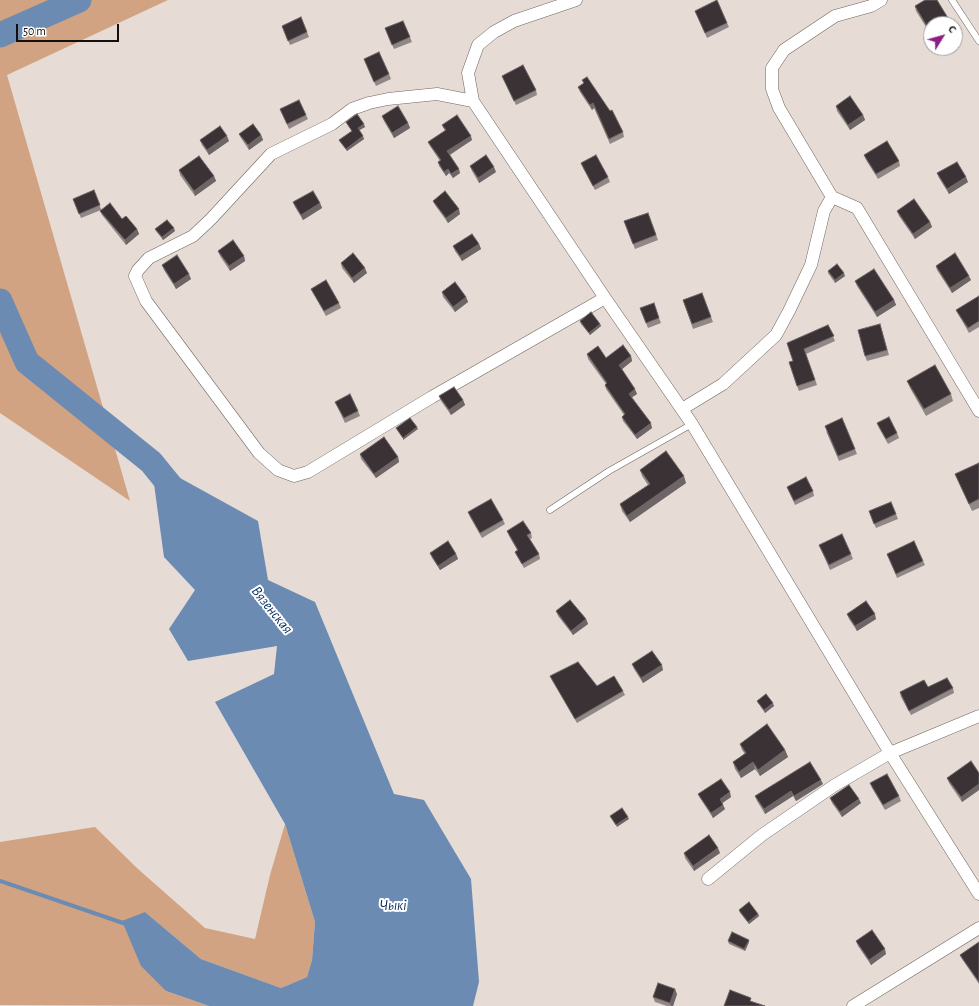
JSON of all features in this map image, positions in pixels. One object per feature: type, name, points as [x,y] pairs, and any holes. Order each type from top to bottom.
[{"type":"street","points":[[576,0],[514,21],[494,32],[478,45],[468,73],[473,100],[605,298],[692,424],[890,753],[979,894]]},
{"type":"street","points":[[881,0],[871,6],[836,16],[784,50],[772,68],[772,89],[779,108],[832,197],[857,208],[979,410]]},
{"type":"street","points":[[473,100],[437,94],[388,99],[369,103],[352,109],[332,124],[271,154],[211,219],[193,236],[150,258],[138,270],[135,276],[146,301],[259,453],[278,470],[294,476],[308,472],[432,397],[605,298]]},
{"type":"street","points":[[682,409],[723,384],[776,335],[811,265],[824,212],[832,197]]},
{"type":"street","points":[[708,879],[762,835],[823,793],[890,753],[979,716]]},
{"type":"street","points":[[853,1006],[979,928]]},
{"type":"lane","points":[[952,0],[979,41]]},
{"type":"lane","points":[[550,510],[609,471],[692,424]]},
{"type":"shaded area","points":[[0,0],[168,0],[7,75],[130,501],[0,413]]},
{"type":"shaded area","points":[[285,824],[315,922],[312,960],[307,977],[281,988],[201,959],[145,912],[166,991],[209,1006],[0,1005],[0,842],[95,827],[138,869],[205,928],[255,939],[270,875]]},
{"type":"water","name":"Чыкі","points":[[151,462],[258,521],[268,580],[315,602],[394,794],[424,800],[471,879],[479,982],[473,1006],[209,1006],[166,991],[141,966],[122,921],[145,912],[201,959],[281,988],[307,977],[312,960],[315,922],[285,824],[215,702],[274,674],[277,646],[188,661],[169,629],[195,590],[164,557]]},
{"type":"building","points":[[717,0],[727,23],[705,33],[695,11]]},
{"type":"building","points":[[925,0],[937,0],[947,16],[923,16],[923,20],[915,6]]},
{"type":"building","points":[[301,17],[307,32],[288,41],[282,26]]},
{"type":"building","points":[[403,21],[410,37],[392,45],[385,28]]},
{"type":"building","points":[[379,52],[389,74],[374,82],[364,59]]},
{"type":"building","points":[[523,65],[536,90],[514,101],[502,76]]},
{"type":"building","points":[[587,77],[610,111],[612,110],[623,132],[609,139],[593,103],[590,105],[578,87],[584,83],[582,80]]},
{"type":"building","points":[[850,96],[863,115],[848,125],[836,106]]},
{"type":"building","points":[[299,100],[306,115],[287,124],[280,109]]},
{"type":"building","points":[[398,106],[408,123],[392,133],[382,116]]},
{"type":"building","points":[[357,114],[364,124],[358,128],[363,136],[346,149],[339,140],[352,131],[346,122]]},
{"type":"building","points":[[457,115],[471,136],[447,151],[459,169],[451,174],[448,169],[444,172],[438,162],[441,160],[428,142],[446,130],[442,125]]},
{"type":"building","points":[[253,124],[261,135],[248,145],[239,134]]},
{"type":"building","points":[[220,126],[227,136],[207,150],[200,140]]},
{"type":"building","points":[[887,141],[899,161],[876,174],[864,155]]},
{"type":"building","points":[[486,155],[494,167],[478,178],[470,166]]},
{"type":"building","points":[[596,155],[608,177],[593,186],[581,163]]},
{"type":"building","points":[[199,156],[214,176],[194,191],[179,170]]},
{"type":"building","points":[[957,162],[966,177],[947,189],[937,173]]},
{"type":"building","points":[[94,190],[100,205],[79,214],[73,199]]},
{"type":"building","points":[[313,191],[320,203],[301,215],[293,202]]},
{"type":"building","points":[[445,191],[459,209],[446,218],[433,201]]},
{"type":"building","points":[[914,199],[930,222],[913,234],[897,211]]},
{"type":"building","points":[[110,203],[122,219],[126,216],[137,229],[125,240],[100,211]]},
{"type":"building","points":[[648,213],[656,235],[633,244],[624,221]]},
{"type":"building","points":[[167,220],[174,228],[162,237],[155,229]]},
{"type":"building","points":[[472,234],[479,244],[460,256],[453,246]]},
{"type":"building","points":[[233,240],[244,256],[229,266],[218,251]]},
{"type":"building","points":[[353,253],[365,268],[352,278],[341,263]]},
{"type":"building","points":[[955,253],[969,276],[950,288],[936,266]]},
{"type":"building","points":[[177,255],[189,274],[174,284],[162,265]]},
{"type":"building","points":[[837,264],[844,273],[835,280],[828,271]]},
{"type":"building","points":[[874,269],[894,300],[875,312],[855,281]]},
{"type":"building","points":[[326,280],[339,303],[324,311],[311,289]]},
{"type":"building","points":[[455,282],[466,297],[453,307],[442,292]]},
{"type":"building","points":[[702,293],[711,317],[692,324],[683,300]]},
{"type":"building","points":[[979,296],[979,321],[968,328],[956,310]]},
{"type":"building","points":[[654,303],[659,318],[646,323],[640,308]]},
{"type":"building","points":[[591,312],[600,324],[589,333],[580,321]]},
{"type":"building","points":[[880,324],[887,350],[865,356],[858,330]]},
{"type":"building","points":[[828,325],[834,336],[804,349],[815,380],[797,386],[789,362],[793,361],[787,343]]},
{"type":"building","points":[[623,345],[631,356],[619,365],[635,389],[629,394],[651,423],[635,435],[622,417],[625,414],[605,385],[607,383],[587,354],[598,346],[606,358]]},
{"type":"building","points":[[935,365],[951,394],[924,409],[907,381]]},
{"type":"building","points":[[454,387],[463,400],[449,410],[439,396]]},
{"type":"building","points":[[350,394],[358,411],[344,418],[335,402]]},
{"type":"building","points":[[889,417],[897,433],[886,439],[877,423]]},
{"type":"building","points":[[410,418],[417,427],[403,438],[396,428]]},
{"type":"building","points":[[842,418],[855,449],[838,456],[825,426]]},
{"type":"building","points":[[384,437],[398,457],[374,474],[360,454]]},
{"type":"building","points":[[666,451],[684,476],[627,516],[620,504],[650,484],[640,470]]},
{"type":"building","points":[[979,463],[979,499],[969,504],[955,474]]},
{"type":"building","points":[[806,477],[813,491],[794,501],[787,487]]},
{"type":"building","points":[[491,499],[503,520],[480,533],[468,512]]},
{"type":"building","points":[[891,502],[896,514],[874,524],[869,511]]},
{"type":"building","points":[[523,521],[531,533],[527,535],[539,554],[522,564],[515,552],[518,550],[507,531]]},
{"type":"building","points":[[842,534],[851,554],[829,565],[819,545]]},
{"type":"building","points":[[448,541],[456,554],[438,566],[430,553]]},
{"type":"building","points":[[914,541],[923,561],[896,574],[887,554]]},
{"type":"building","points":[[570,600],[586,619],[571,631],[556,611]]},
{"type":"building","points":[[866,601],[875,614],[855,626],[847,614]]},
{"type":"building","points":[[652,651],[662,665],[641,678],[632,664]]},
{"type":"building","points":[[578,662],[597,686],[614,676],[623,691],[575,719],[550,676]]},
{"type":"building","points":[[947,678],[953,688],[909,711],[900,692],[924,680],[928,687]]},
{"type":"building","points":[[766,694],[773,703],[764,710],[757,701]]},
{"type":"building","points":[[767,724],[785,750],[758,770],[753,762],[739,772],[733,762],[746,753],[740,744]]},
{"type":"building","points":[[971,761],[979,773],[979,784],[961,797],[947,778]]},
{"type":"building","points":[[810,762],[821,780],[794,796],[791,791],[764,809],[755,796]]},
{"type":"building","points":[[887,774],[899,796],[883,805],[870,783]]},
{"type":"building","points":[[721,779],[730,792],[720,799],[723,805],[711,813],[698,794]]},
{"type":"building","points":[[849,785],[859,799],[840,812],[830,798]]},
{"type":"building","points":[[622,808],[628,817],[616,825],[610,816]]},
{"type":"building","points":[[709,835],[718,848],[693,866],[684,853]]},
{"type":"building","points":[[749,902],[758,914],[748,922],[739,910]]},
{"type":"building","points":[[872,930],[885,949],[869,960],[856,941]]},
{"type":"building","points":[[732,932],[749,940],[744,949],[728,941]]},
{"type":"building","points":[[979,942],[979,982],[960,955]]},
{"type":"building","points":[[658,983],[675,989],[670,1003],[653,997]]},
{"type":"building","points":[[730,990],[751,998],[750,1001],[765,1006],[724,1006]]},
{"type":"waterway","name":"Вязенская","points":[[0,35],[79,0]]},
{"type":"waterway","name":"Вязенская","points":[[0,301],[27,362],[151,462],[173,489]]},
{"type":"waterway","points":[[0,881],[126,924]]}]
